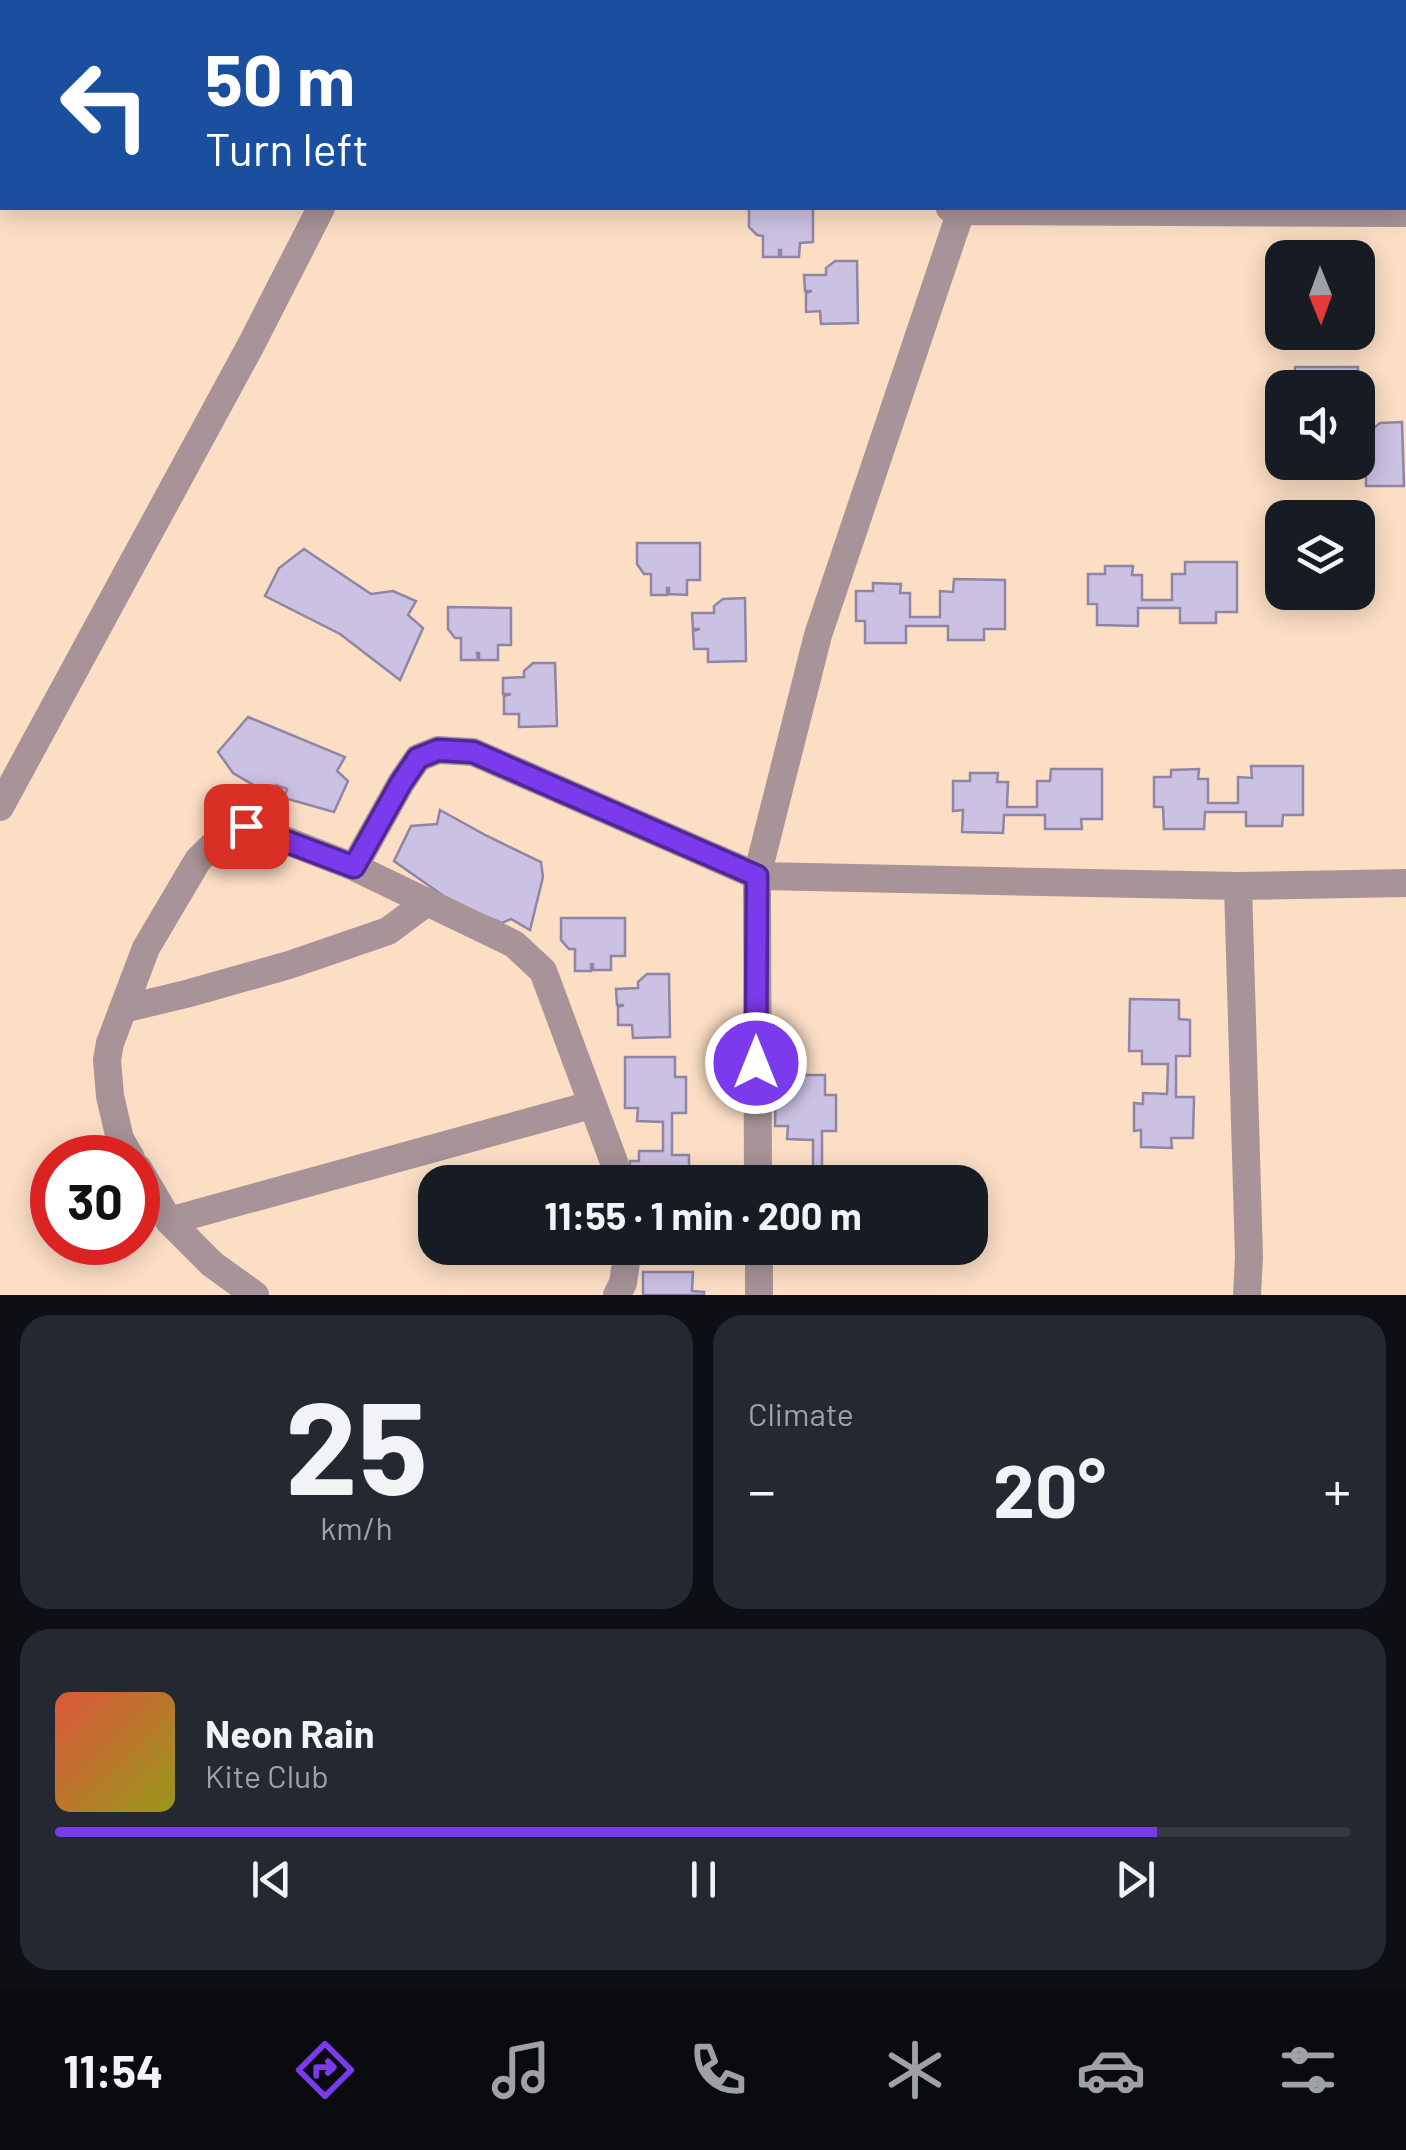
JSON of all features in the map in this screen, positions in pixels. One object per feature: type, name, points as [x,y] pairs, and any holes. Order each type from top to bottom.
[{"type":"street","points":[[0,807],[242,362],[320,210]]},
{"type":"street","points":[[758,1165],[757,876],[818,635],[957,210]]},
{"type":"street","points":[[1069,210],[1406,213]]},
{"type":"street","points":[[354,867],[418,758],[438,750],[473,752],[757,876],[1238,886],[1406,884]]},
{"type":"street","points":[[119,1135],[107,1060],[146,948],[198,860],[232,826],[246,826],[354,867],[514,944],[542,971],[615,1165]]},
{"type":"street","points":[[1238,886],[1249,1257],[1246,1295]]},
{"type":"street","points":[[123,1009],[289,965],[388,931],[427,902]]},
{"type":"street","points":[[169,1221],[591,1104]]},
{"type":"street","points":[[160,1206],[169,1221],[212,1264],[254,1295]]},
{"type":"street","points":[[617,1295],[626,1265]]},
{"type":"street","points":[[759,1265],[760,1295]]},
{"type":"building","points":[[749,210],[813,210],[813,242],[800,243],[799,257],[781,257],[779,250],[779,257],[763,257],[763,236],[749,227]]},
{"type":"building","points":[[835,261],[857,261],[858,323],[821,324],[820,311],[806,312],[806,293],[812,291],[805,291],[804,275],[826,275],[826,268]]},
{"type":"building","points":[[1295,367],[1358,367],[1358,370],[1295,370]]},
{"type":"building","points":[[1402,422],[1404,486],[1366,486],[1366,480],[1375,480],[1375,427]]},
{"type":"building","points":[[637,543],[700,543],[700,580],[687,580],[687,595],[669,594],[667,588],[667,595],[651,595],[651,574],[644,574],[637,564]]},
{"type":"building","points":[[304,549],[371,594],[393,591],[416,601],[408,615],[423,628],[400,680],[340,634],[265,596],[279,568]]},
{"type":"building","points":[[1185,562],[1237,562],[1237,612],[1216,612],[1216,623],[1180,623],[1180,608],[1138,608],[1138,626],[1097,625],[1097,604],[1088,604],[1088,574],[1105,574],[1105,566],[1133,566],[1132,575],[1142,575],[1142,600],[1172,600],[1172,574],[1185,574]]},
{"type":"building","points":[[954,579],[1005,580],[1005,629],[984,629],[984,640],[948,640],[948,626],[906,626],[906,643],[865,643],[865,621],[856,621],[856,591],[873,591],[873,583],[901,584],[900,593],[910,593],[910,617],[940,617],[940,591],[953,592]]},
{"type":"building","points":[[745,598],[746,661],[708,662],[708,649],[694,649],[693,631],[700,629],[693,629],[692,613],[714,613],[714,606],[723,599]]},
{"type":"building","points":[[448,607],[511,608],[511,645],[498,645],[498,660],[479,660],[477,653],[478,660],[461,660],[461,638],[455,638],[448,629]]},
{"type":"building","points":[[533,663],[555,663],[557,726],[519,727],[519,714],[504,714],[504,696],[511,694],[503,694],[503,678],[524,677],[524,671]]},
{"type":"building","points":[[248,717],[345,757],[337,771],[348,781],[334,812],[284,798],[287,789],[276,785],[267,793],[233,773],[218,752]]},
{"type":"building","points":[[1251,766],[1303,766],[1303,815],[1283,815],[1282,826],[1246,826],[1246,812],[1205,812],[1204,829],[1164,829],[1163,807],[1154,807],[1154,777],[1171,777],[1171,770],[1199,769],[1198,779],[1208,779],[1208,803],[1238,803],[1238,777],[1252,778]]},
{"type":"building","points":[[1051,769],[1102,769],[1102,819],[1081,819],[1082,829],[1045,829],[1045,815],[1004,815],[1003,833],[962,832],[963,810],[953,811],[953,781],[970,781],[970,773],[998,773],[997,782],[1008,782],[1007,807],[1037,807],[1037,781],[1050,781]]},
{"type":"building","points":[[440,810],[541,862],[543,877],[530,930],[511,919],[502,923],[455,904],[394,861],[411,826],[437,824]]},
{"type":"building","points":[[561,918],[625,918],[625,956],[611,956],[611,970],[593,970],[591,964],[591,971],[575,971],[575,949],[569,949],[561,940]]},
{"type":"building","points":[[647,974],[669,974],[670,1037],[633,1038],[632,1025],[618,1025],[618,1007],[624,1005],[617,1005],[616,989],[638,988],[638,982]]},
{"type":"building","points":[[1130,999],[1179,1000],[1179,1019],[1190,1020],[1190,1056],[1176,1056],[1176,1097],[1194,1097],[1193,1138],[1171,1138],[1172,1148],[1141,1147],[1141,1130],[1134,1131],[1134,1103],[1143,1104],[1143,1093],[1167,1094],[1168,1064],[1142,1064],[1142,1051],[1129,1051]]},
{"type":"building","points":[[625,1057],[675,1057],[675,1077],[686,1077],[686,1113],[672,1113],[672,1155],[689,1155],[689,1165],[630,1165],[630,1161],[639,1161],[639,1151],[663,1151],[663,1122],[637,1121],[638,1108],[625,1108]]},
{"type":"building","points":[[776,1075],[825,1075],[825,1095],[836,1095],[836,1131],[822,1131],[822,1165],[813,1165],[813,1140],[787,1139],[788,1126],[775,1126]]},
{"type":"building","points":[[643,1272],[693,1272],[692,1291],[704,1295],[643,1295]]},
{"type":"route","points":[[246,826],[354,867],[418,758],[438,750],[473,752],[757,876],[756,1063]]}]
